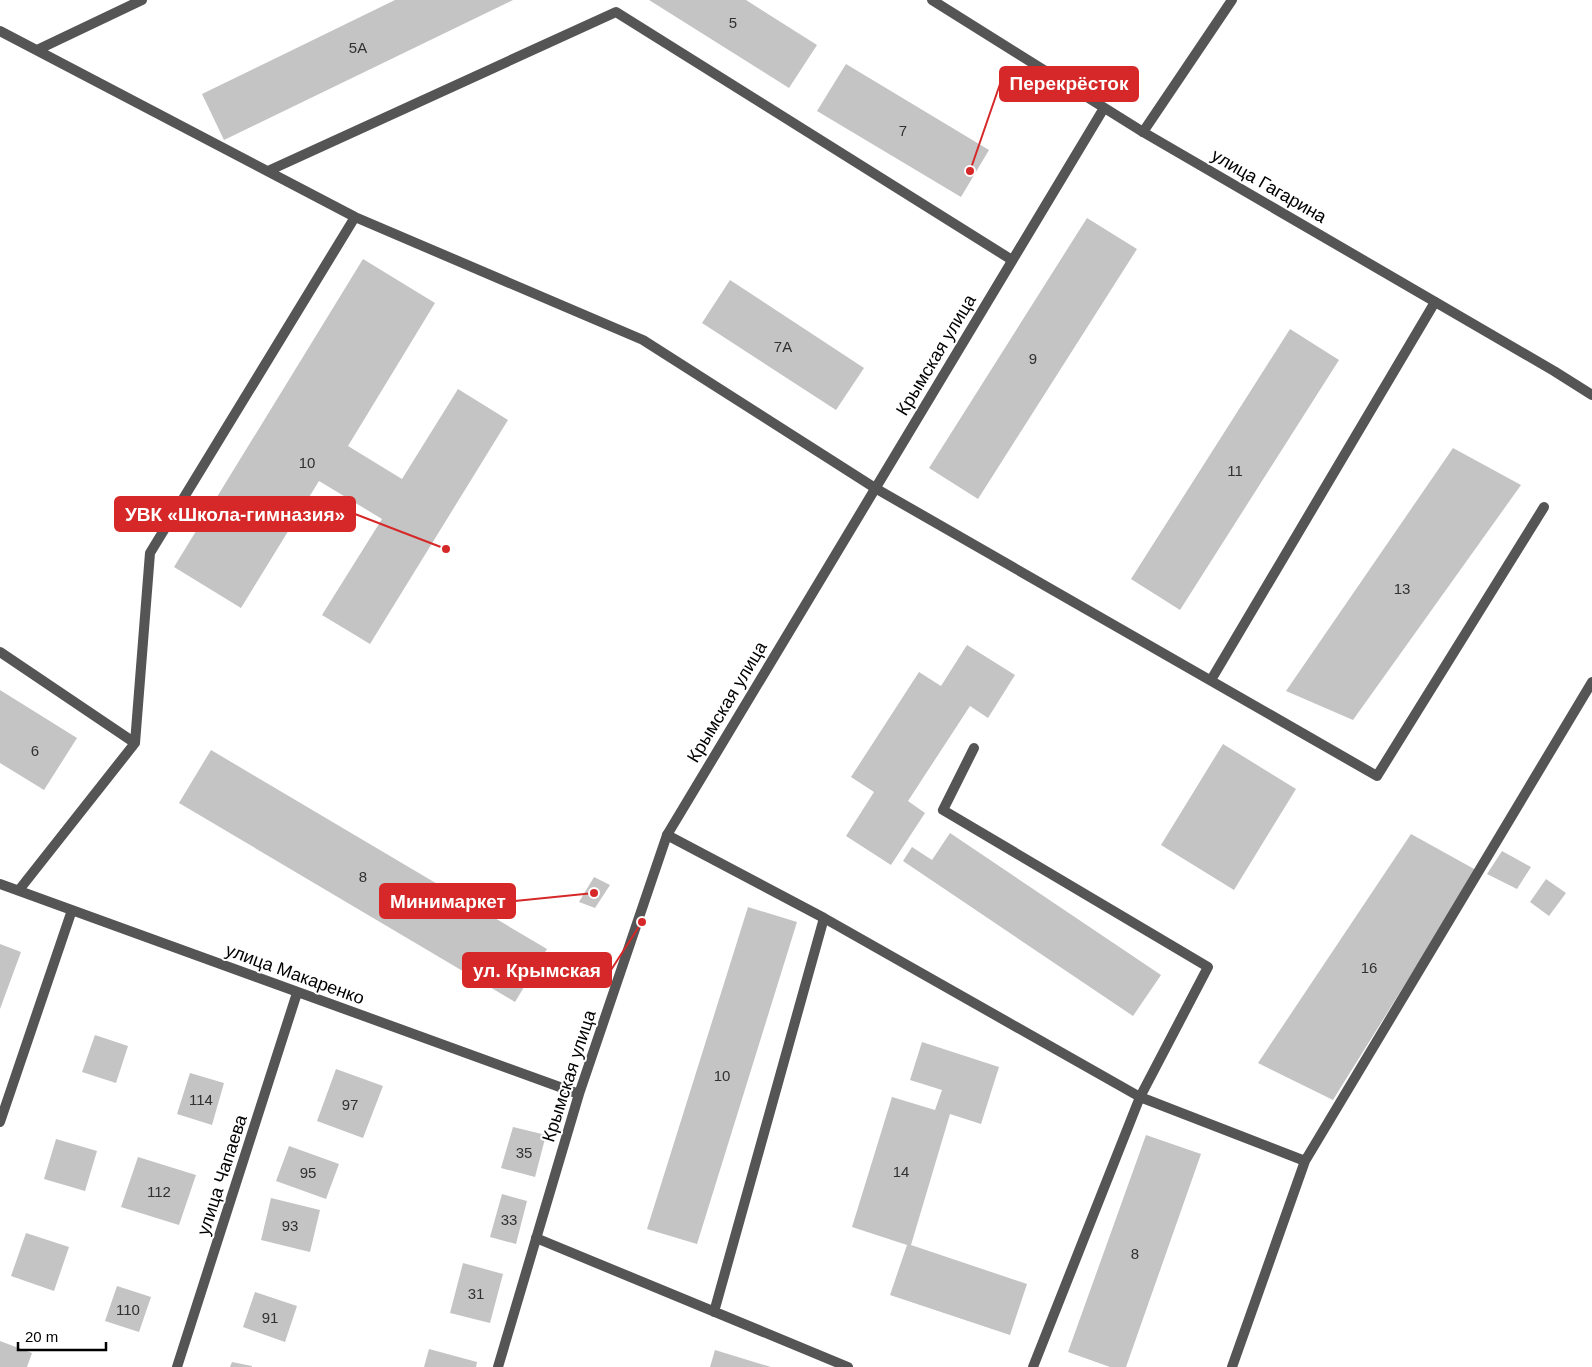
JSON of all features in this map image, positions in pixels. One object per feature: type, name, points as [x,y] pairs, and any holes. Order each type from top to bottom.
[{"type":"street","points":[[37,50],[142,0]]},
{"type":"street","name":"улица Гагарина","points":[[932,0],[1143,132],[1554,371],[1592,395]]},
{"type":"street","points":[[1143,132],[1232,0]]},
{"type":"street","points":[[268,171],[616,12],[1012,260]]},
{"type":"street","points":[[0,31],[355,217],[643,340],[874,488],[1377,776],[1544,507]]},
{"type":"street","name":"Крымская улица","points":[[498,1367],[579,1094],[667,835],[1104,108]]},
{"type":"street","points":[[19,890],[135,743],[150,553],[355,217]]},
{"type":"street","points":[[1211,680],[1435,302]]},
{"type":"street","points":[[0,652],[135,743]]},
{"type":"street","points":[[1232,1367],[1305,1161],[1592,682]]},
{"type":"street","points":[[974,748],[943,810],[1208,967],[1140,1097],[1033,1367]]},
{"type":"street","points":[[667,835],[824,918],[1140,1097],[1305,1161]]},
{"type":"street","name":"улица Макаренко","points":[[0,884],[579,1094]]},
{"type":"street","points":[[0,1122],[72,910]]},
{"type":"street","points":[[714,1312],[824,918]]},
{"type":"street","name":"улица Чапаева","points":[[177,1367],[297,993]]},
{"type":"street","points":[[536,1238],[848,1367]]},
{"type":"building","points":[[395,0],[513,0],[224,140],[202,94]]},
{"type":"building","points":[[649,0],[746,0],[817,45],[789,88]]},
{"type":"building","points":[[846,64],[989,150],[961,197],[817,111]]},
{"type":"building","points":[[1087,218],[1137,249],[978,499],[929,468]]},
{"type":"building","points":[[363,259],[435,303],[348,446],[402,479],[458,389],[508,420],[370,644],[322,615],[382,519],[319,481],[241,608],[174,567]]},
{"type":"building","points":[[730,280],[864,368],[836,410],[702,323]]},
{"type":"building","points":[[1290,329],[1339,360],[1180,610],[1131,579]]},
{"type":"building","points":[[1453,448],[1521,485],[1353,720],[1286,691]]},
{"type":"building","points":[[967,645],[1015,675],[988,718],[970,706],[908,801],[925,813],[891,865],[846,836],[874,792],[851,777],[919,672],[941,686]]},
{"type":"building","points":[[0,690],[77,738],[44,790],[0,763]]},
{"type":"building","points":[[1223,744],[1296,789],[1234,890],[1161,845]]},
{"type":"building","points":[[211,750],[547,949],[515,1002],[179,803]]},
{"type":"building","points":[[950,833],[1161,975],[1133,1016],[903,861],[912,847],[932,860]]},
{"type":"building","points":[[1411,834],[1476,870],[1333,1100],[1258,1063]]},
{"type":"building","points":[[1502,851],[1531,867],[1517,889],[1487,874]]},
{"type":"building","points":[[594,877],[610,885],[595,908],[579,902]]},
{"type":"building","points":[[1546,879],[1566,893],[1549,916],[1530,902]]},
{"type":"building","points":[[748,907],[797,922],[697,1244],[647,1229]]},
{"type":"building","points":[[0,944],[21,952],[0,1009]]},
{"type":"building","points":[[95,1035],[128,1046],[116,1083],[82,1072]]},
{"type":"building","points":[[922,1042],[999,1067],[981,1124],[950,1114],[911,1245],[1027,1284],[1010,1335],[890,1295],[907,1245],[852,1227],[892,1097],[935,1110],[942,1090],[910,1080]]},
{"type":"building","points":[[336,1069],[383,1086],[363,1138],[317,1121]]},
{"type":"building","points":[[190,1073],[224,1083],[212,1125],[177,1114]]},
{"type":"building","points":[[513,1127],[546,1135],[535,1177],[501,1168]]},
{"type":"building","points":[[1146,1135],[1201,1154],[1126,1367],[1110,1367],[1068,1352]]},
{"type":"building","points":[[56,1139],[97,1151],[85,1191],[44,1179]]},
{"type":"building","points":[[289,1146],[339,1164],[326,1199],[276,1181]]},
{"type":"building","points":[[138,1157],[196,1175],[179,1225],[121,1207]]},
{"type":"building","points":[[502,1194],[527,1201],[516,1244],[490,1237]]},
{"type":"building","points":[[271,1198],[320,1210],[310,1252],[261,1240]]},
{"type":"building","points":[[26,1233],[69,1247],[54,1291],[11,1276]]},
{"type":"building","points":[[463,1263],[503,1274],[490,1323],[450,1313]]},
{"type":"building","points":[[117,1286],[151,1297],[139,1332],[105,1321]]},
{"type":"building","points":[[255,1292],[297,1306],[285,1342],[243,1327]]},
{"type":"building","points":[[0,1341],[32,1353],[27,1367],[0,1367]]},
{"type":"building","points":[[429,1349],[477,1362],[476,1367],[424,1367]]},
{"type":"building","points":[[715,1350],[771,1367],[710,1367]]},
{"type":"building","points":[[232,1362],[252,1366],[252,1367],[230,1367]]},
{"type":"place","name":"Перекрёсток","points":[[970,171]]},
{"type":"place","name":"УВК «Школа-гимназия»","points":[[446,549]]},
{"type":"place","name":"Минимаркет","points":[[594,893]]},
{"type":"place","name":"ул. Крымская","points":[[642,922]]}]
